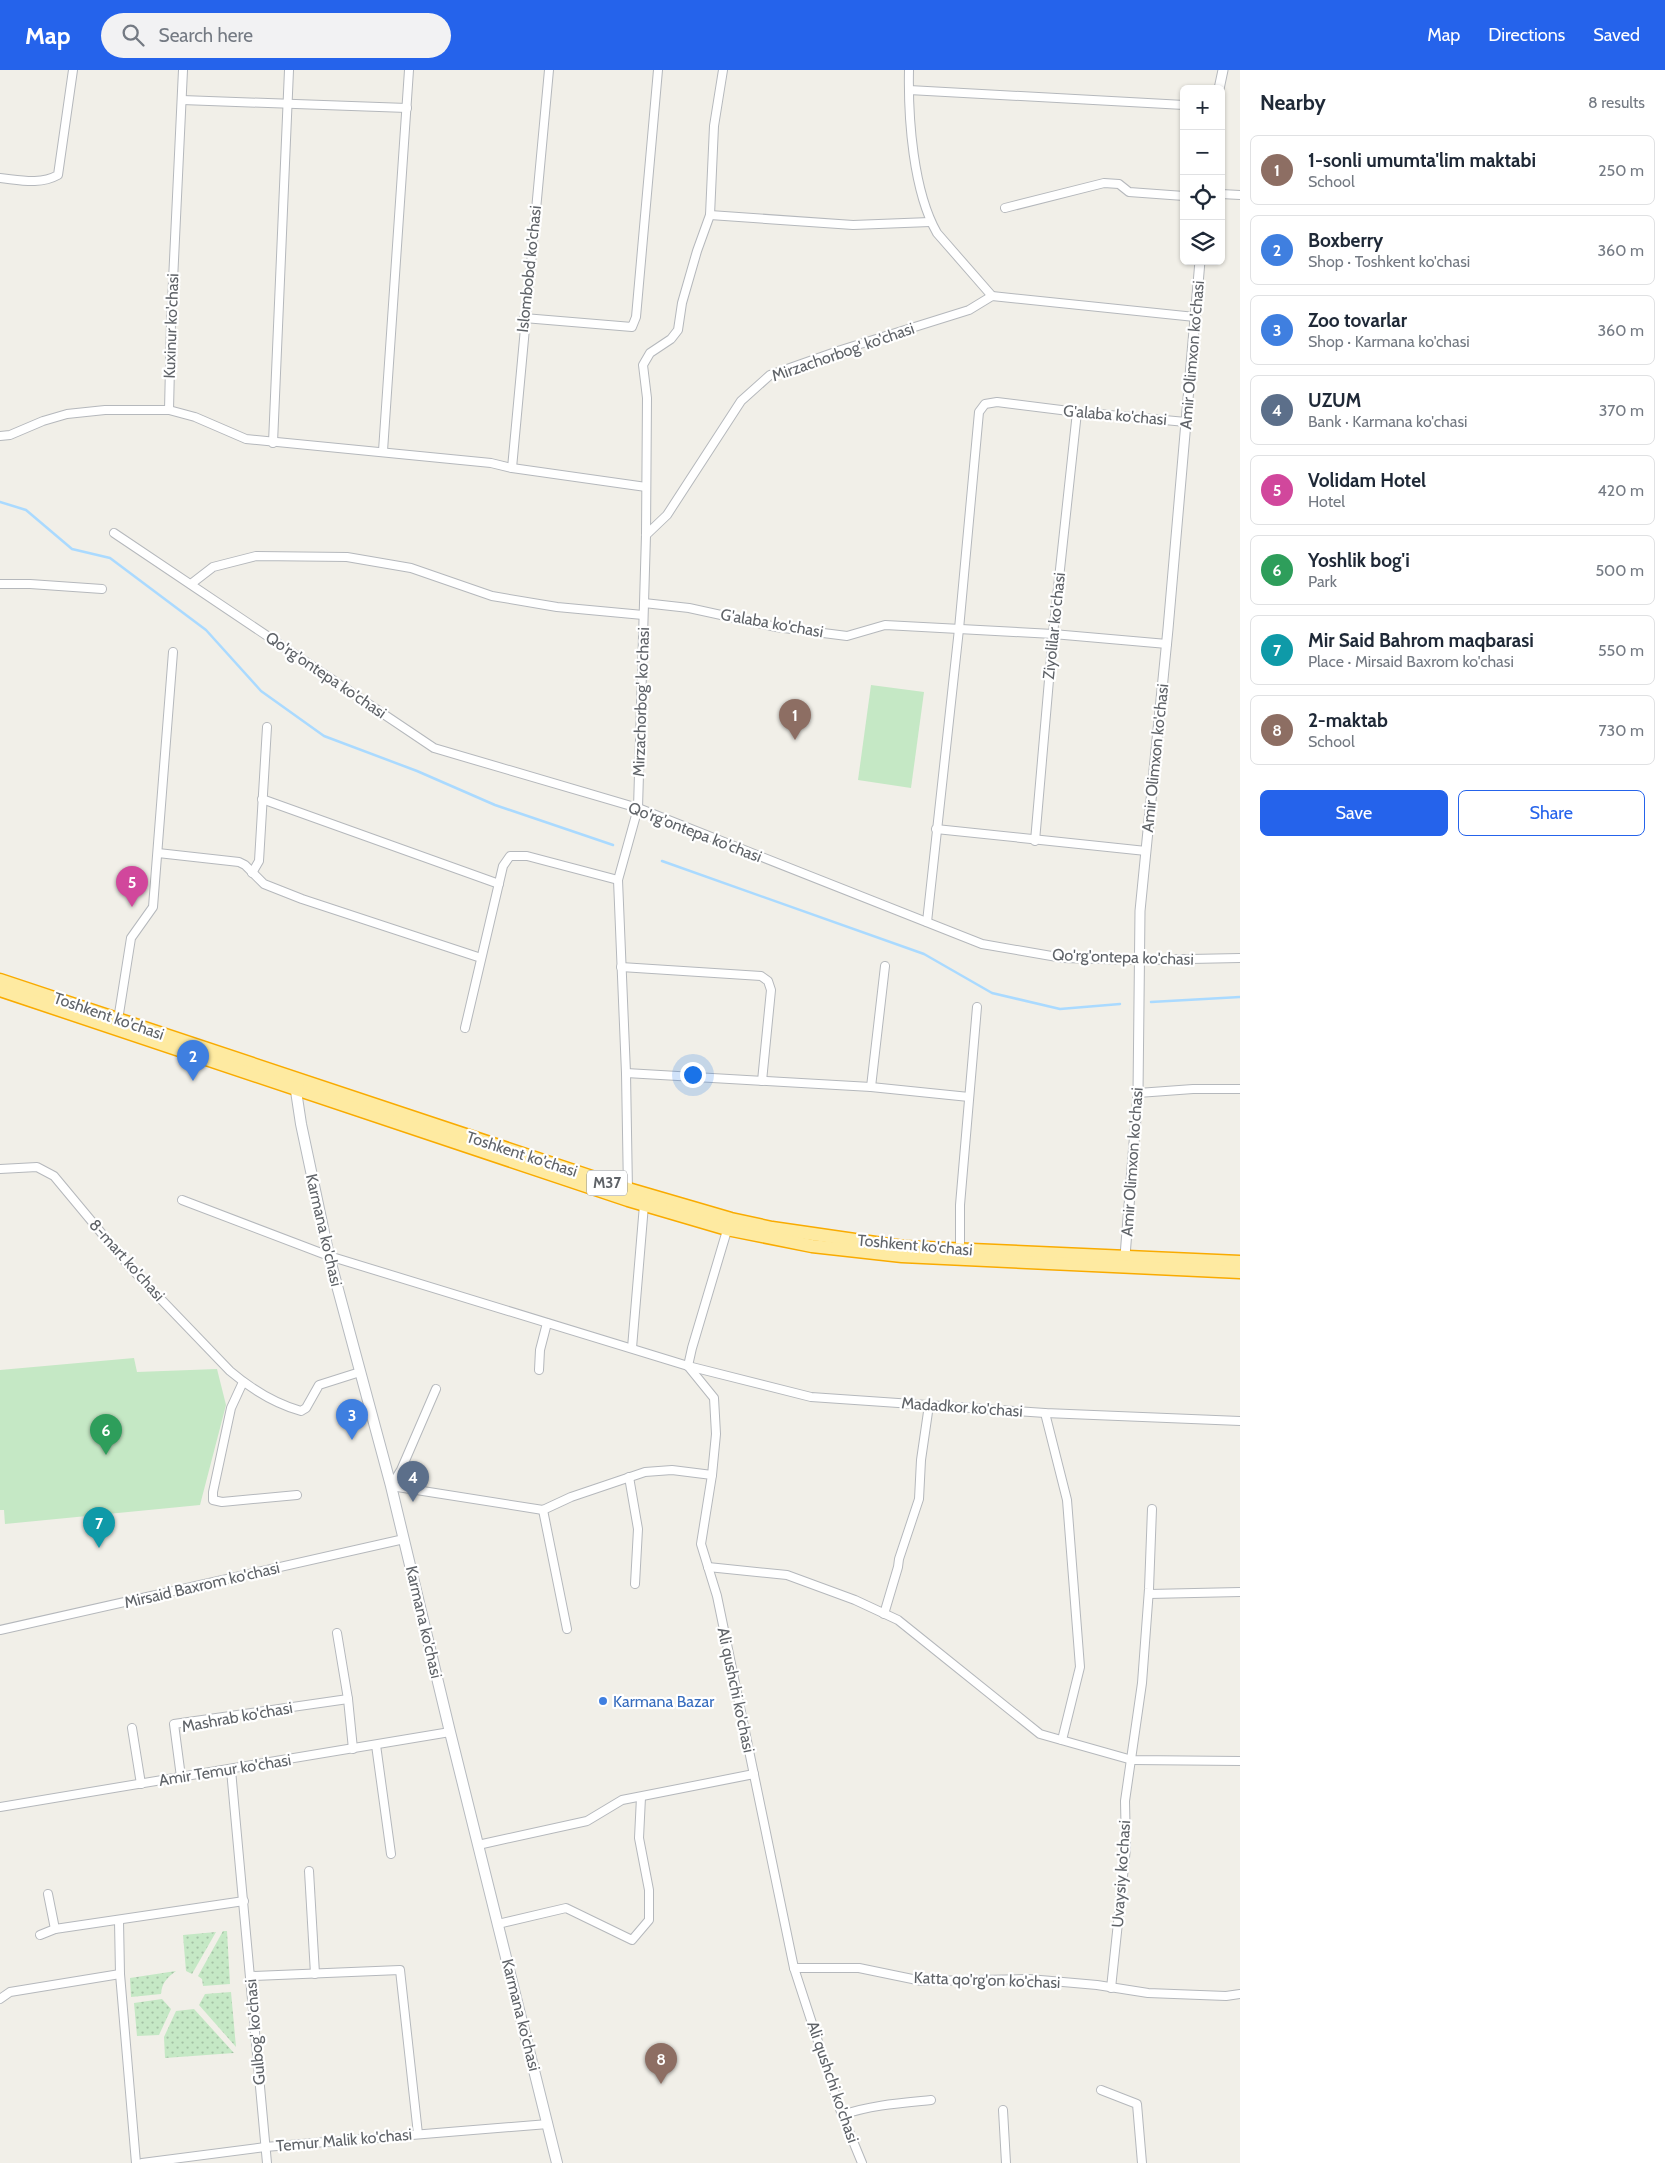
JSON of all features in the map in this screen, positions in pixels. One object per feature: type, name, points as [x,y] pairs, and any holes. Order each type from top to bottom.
[{"type":"highway","name":"Toshkent ko'chasi","points":[[0,980],[118,1020],[298,1086]]},
{"type":"highway","name":"Toshkent ko'chasi","points":[[0,990],[628,1195],[812,1246],[902,1256],[1125,1262],[1240,1262]]},
{"type":"highway","name":"Toshkent ko'chasi","points":[[628,1195],[644,1205],[729,1224],[903,1247],[960,1249],[1240,1272]]},
{"type":"main road","name":"Karmana ko'chasi","points":[[298,1086],[301,1124],[329,1256],[391,1486],[557,2163]]},
{"type":"street","points":[[0,178],[39,182],[50,180],[58,175],[73,70]]},
{"type":"street","name":"Kuxinur ko'chasi","points":[[169,410],[171,323],[183,70]]},
{"type":"street","points":[[273,443],[288,70]]},
{"type":"street","points":[[383,451],[409,70]]},
{"type":"street","name":"Islombobd ko'chasi","points":[[512,468],[524,318],[549,70]]},
{"type":"street","points":[[524,318],[632,327],[636,316],[658,70]]},
{"type":"street","name":"Mirzachorbog' ko'chasi","points":[[628,1195],[626,1073],[618,880],[638,808],[646,536],[647,398],[642,365],[650,353],[671,339],[678,330],[682,303],[710,215],[714,126],[723,70]]},
{"type":"street","points":[[909,70],[913,153],[930,222],[937,233],[992,296],[1195,317]]},
{"type":"street","points":[[1220,85],[1223,70]]},
{"type":"street","points":[[909,90],[1180,105]]},
{"type":"street","points":[[182,100],[407,108]]},
{"type":"street","points":[[1005,208],[1104,183],[1119,184],[1129,192],[1180,196]]},
{"type":"street","points":[[1225,194],[1240,195]]},
{"type":"street","points":[[710,215],[853,225],[930,222]]},
{"type":"street","name":"Amir Olimxon ko'chasi","points":[[1125,1262],[1138,1093],[1140,911],[1167,644],[1200,265]]},
{"type":"street","name":"Mirzachorbog' ko'chasi","points":[[646,536],[667,515],[741,401],[770,375],[969,310],[992,296]]},
{"type":"street","name":"G'alaba ko'chasi","points":[[959,629],[979,412],[985,404],[997,402],[1077,412],[1186,422]]},
{"type":"street","points":[[0,436],[10,435],[43,421],[68,414],[105,410],[169,410],[195,417],[246,439],[491,463],[512,468],[646,487]]},
{"type":"street","name":"Ziyolilar ko'chasi","points":[[1035,841],[1053,634],[1077,412]]},
{"type":"street","name":"Qo'rg'ontepa ko'chasi","points":[[114,533],[434,748],[638,808],[982,944],[1062,958],[1140,960],[1240,958]]},
{"type":"street","points":[[191,584],[213,566],[256,556],[347,557],[411,568],[492,596],[557,607],[643,616]]},
{"type":"street","points":[[0,584],[102,589]]},
{"type":"street","name":"G'alaba ko'chasi","points":[[644,603],[731,616],[776,627],[847,636],[885,625],[1053,634],[1167,644]]},
{"type":"street","points":[[927,922],[959,629]]},
{"type":"street","points":[[118,1020],[131,938],[153,907],[173,652]]},
{"type":"street","points":[[252,873],[259,860],[267,727]]},
{"type":"street","points":[[262,799],[499,884]]},
{"type":"street","points":[[936,829],[1035,841],[1146,851]]},
{"type":"street","points":[[158,853],[239,862],[246,865],[264,884],[302,900],[481,958]]},
{"type":"street","points":[[465,1028],[503,866],[510,856],[527,856],[618,880]]},
{"type":"street","points":[[871,1087],[885,966]]},
{"type":"street","points":[[621,967],[761,976],[768,981],[771,990],[762,1081]]},
{"type":"street","points":[[960,1249],[960,1205],[977,1007]]},
{"type":"street","points":[[626,1073],[871,1087],[969,1097]]},
{"type":"street","points":[[1138,1093],[1193,1089],[1240,1089]]},
{"type":"street","name":"8-mart ko'chasi","points":[[0,1169],[37,1167],[54,1176],[128,1265],[230,1371],[243,1382],[301,1411],[306,1408],[319,1385],[360,1372]]},
{"type":"street","name":"Madadkor ko'chasi","points":[[182,1200],[329,1256],[688,1366],[811,1397],[1045,1412],[1240,1421]]},
{"type":"street","points":[[632,1348],[644,1205]]},
{"type":"street","points":[[688,1366],[729,1224]]},
{"type":"street","points":[[539,1370],[540,1350],[547,1323]]},
{"type":"street","name":"Ali qushchi ko'chasi","points":[[688,1366],[714,1398],[716,1434],[712,1475],[701,1544],[717,1596],[794,1968],[842,2115],[862,2163]]},
{"type":"street","points":[[243,1382],[231,1408],[213,1492],[213,1500],[222,1502],[297,1495]]},
{"type":"street","points":[[436,1389],[401,1470],[391,1486],[543,1510],[570,1498],[645,1472],[672,1470],[712,1475]]},
{"type":"street","points":[[884,1614],[919,1499],[929,1405]]},
{"type":"street","points":[[1045,1412],[1067,1500],[1080,1667],[1062,1740]]},
{"type":"street","points":[[629,1477],[638,1529],[635,1584]]},
{"type":"street","name":"Uvaysiy ko'chasi","points":[[1111,1988],[1123,1891],[1126,1848],[1125,1801],[1142,1683],[1149,1594],[1152,1509]]},
{"type":"street","points":[[543,1510],[567,1629]]},
{"type":"street","name":"Mirsaid Baxrom ko'chasi","points":[[0,1630],[404,1539]]},
{"type":"street","points":[[708,1566],[787,1575],[855,1600],[898,1620],[1040,1734],[1132,1760],[1240,1761]]},
{"type":"street","points":[[1149,1594],[1240,1592]]},
{"type":"street","points":[[337,1633],[348,1699],[353,1749]]},
{"type":"street","name":"Mashrab ko'chasi","points":[[181,1777],[174,1724],[348,1699]]},
{"type":"street","points":[[132,1728],[142,1784]]},
{"type":"street","name":"Amir Temur ko'chasi","points":[[0,1807],[376,1746],[450,1732]]},
{"type":"street","points":[[376,1746],[391,1854]]},
{"type":"street","name":"Gulbog' ko'chasi","points":[[231,1770],[267,2163]]},
{"type":"street","points":[[478,1845],[587,1821],[622,1800],[754,1774]]},
{"type":"street","points":[[498,1924],[566,1908],[632,1940],[650,1920],[649,1890],[639,1838],[641,1797]]},
{"type":"street","points":[[309,1871],[315,1974]]},
{"type":"street","points":[[48,1894],[55,1930]]},
{"type":"street","points":[[40,1935],[55,1930],[244,1901]]},
{"type":"street","points":[[119,1920],[120,1974],[136,2163]]},
{"type":"street","name":"Katta qo'rg'on ko'chasi","points":[[794,1968],[859,1968],[922,1981],[1029,1979],[1148,1993],[1226,1996],[1240,1994]]},
{"type":"street","points":[[251,1976],[400,1970],[418,2134]]},
{"type":"street","points":[[0,1999],[10,1992],[120,1974]]},
{"type":"street","points":[[1101,2090],[1137,2104],[1142,2163]]},
{"type":"street","points":[[842,2115],[859,2109],[885,2104],[931,2100]]},
{"type":"street","points":[[1003,2110],[1006,2163]]},
{"type":"street","name":"Temur Malik ko'chasi","points":[[142,2163],[266,2147],[548,2124]]},
{"type":"green space","points":[[871,685],[924,692],[911,788],[858,780]]},
{"type":"green space","points":[[134,1358],[137,1372],[217,1369],[226,1405],[200,1505],[5,1524],[4,1510],[0,1510],[0,1370]]},
{"type":"green space","points":[[223,1931],[227,1931],[230,1984],[203,1986],[202,1979],[198,1976]]},
{"type":"green space","points":[[216,1932],[192,1974],[186,1971],[183,1935]]},
{"type":"green space","points":[[176,1971],[165,1981],[161,1994],[131,1997],[130,1978]]},
{"type":"green space","points":[[231,1992],[236,2047],[199,2005],[205,1994]]},
{"type":"green space","points":[[162,1999],[171,2009],[159,2035],[137,2036],[134,2003]]},
{"type":"green space","points":[[194,2009],[234,2053],[165,2058],[164,2037],[176,2011]]},
{"type":"waterway","points":[[0,502],[26,510],[72,549],[110,558],[206,630],[261,691],[324,736],[417,771],[495,805],[613,845]]},
{"type":"waterway","points":[[662,861],[924,954],[992,993],[1060,1009],[1120,1004]]},
{"type":"waterway","points":[[1151,1002],[1240,997]]},
{"type":"place","name":"1-sonli umumta'lim maktabi","points":[[795,740]]},
{"type":"place","name":"Volidam Hotel","points":[[132,907]]},
{"type":"place","name":"Boxberry","points":[[193,1081]]},
{"type":"place","name":"Zoo tovarlar","points":[[352,1440]]},
{"type":"place","name":"Yoshlik bog'i","points":[[106,1455]]},
{"type":"place","name":"UZUM","points":[[413,1502]]},
{"type":"place","name":"Mir Said Bahrom maqbarasi","points":[[99,1548]]},
{"type":"place","name":"Karmana Bazar","points":[[603,1701]]},
{"type":"place","name":"2-maktab","points":[[661,2084]]}]
